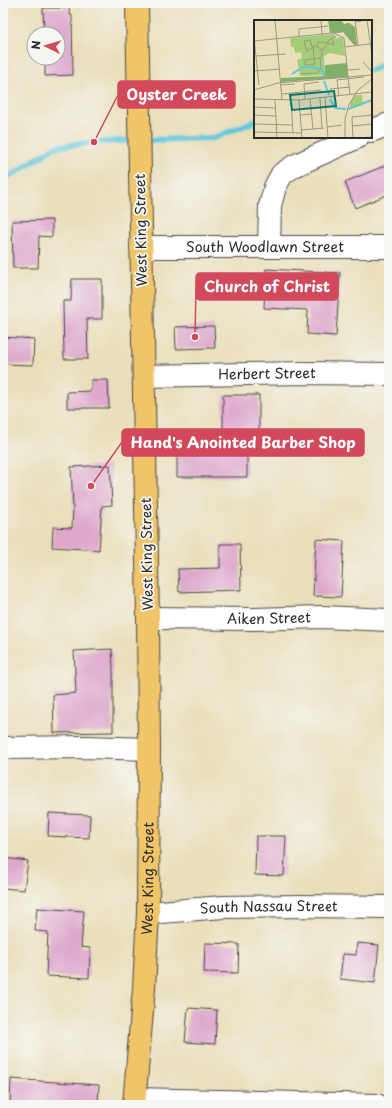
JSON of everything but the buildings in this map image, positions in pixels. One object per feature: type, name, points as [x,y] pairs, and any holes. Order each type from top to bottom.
[{"type":"main road","name":"West King Street","points":[[135,1102],[148,913],[149,750],[137,3]]},
{"type":"street","points":[[372,131],[389,124]]},
{"type":"street","points":[[269,247],[270,206],[275,186],[282,174],[294,166],[356,138]]},
{"type":"street","name":"South Woodlawn Street","points":[[141,247],[389,247]]},
{"type":"street","name":"Herbert Street","points":[[144,376],[306,373],[389,374]]},
{"type":"street","name":"Aiken Street","points":[[148,618],[253,619],[322,617],[389,620]]},
{"type":"street","points":[[3,748],[149,750]]},
{"type":"street","name":"South Nassau Street","points":[[148,913],[223,907],[389,907]]},
{"type":"street","points":[[135,1102],[377,1105]]},
{"type":"waterway","points":[[372,70],[389,60]]},
{"type":"waterway","points":[[3,178],[12,175],[55,147],[94,142],[214,138],[254,121]]},
{"type":"place","name":"Oyster Creek","points":[[94,142]]},
{"type":"place","name":"Church of Christ","points":[[195,337]]},
{"type":"place","name":"Hand's Anointed Barber Shop","points":[[91,486]]}]
